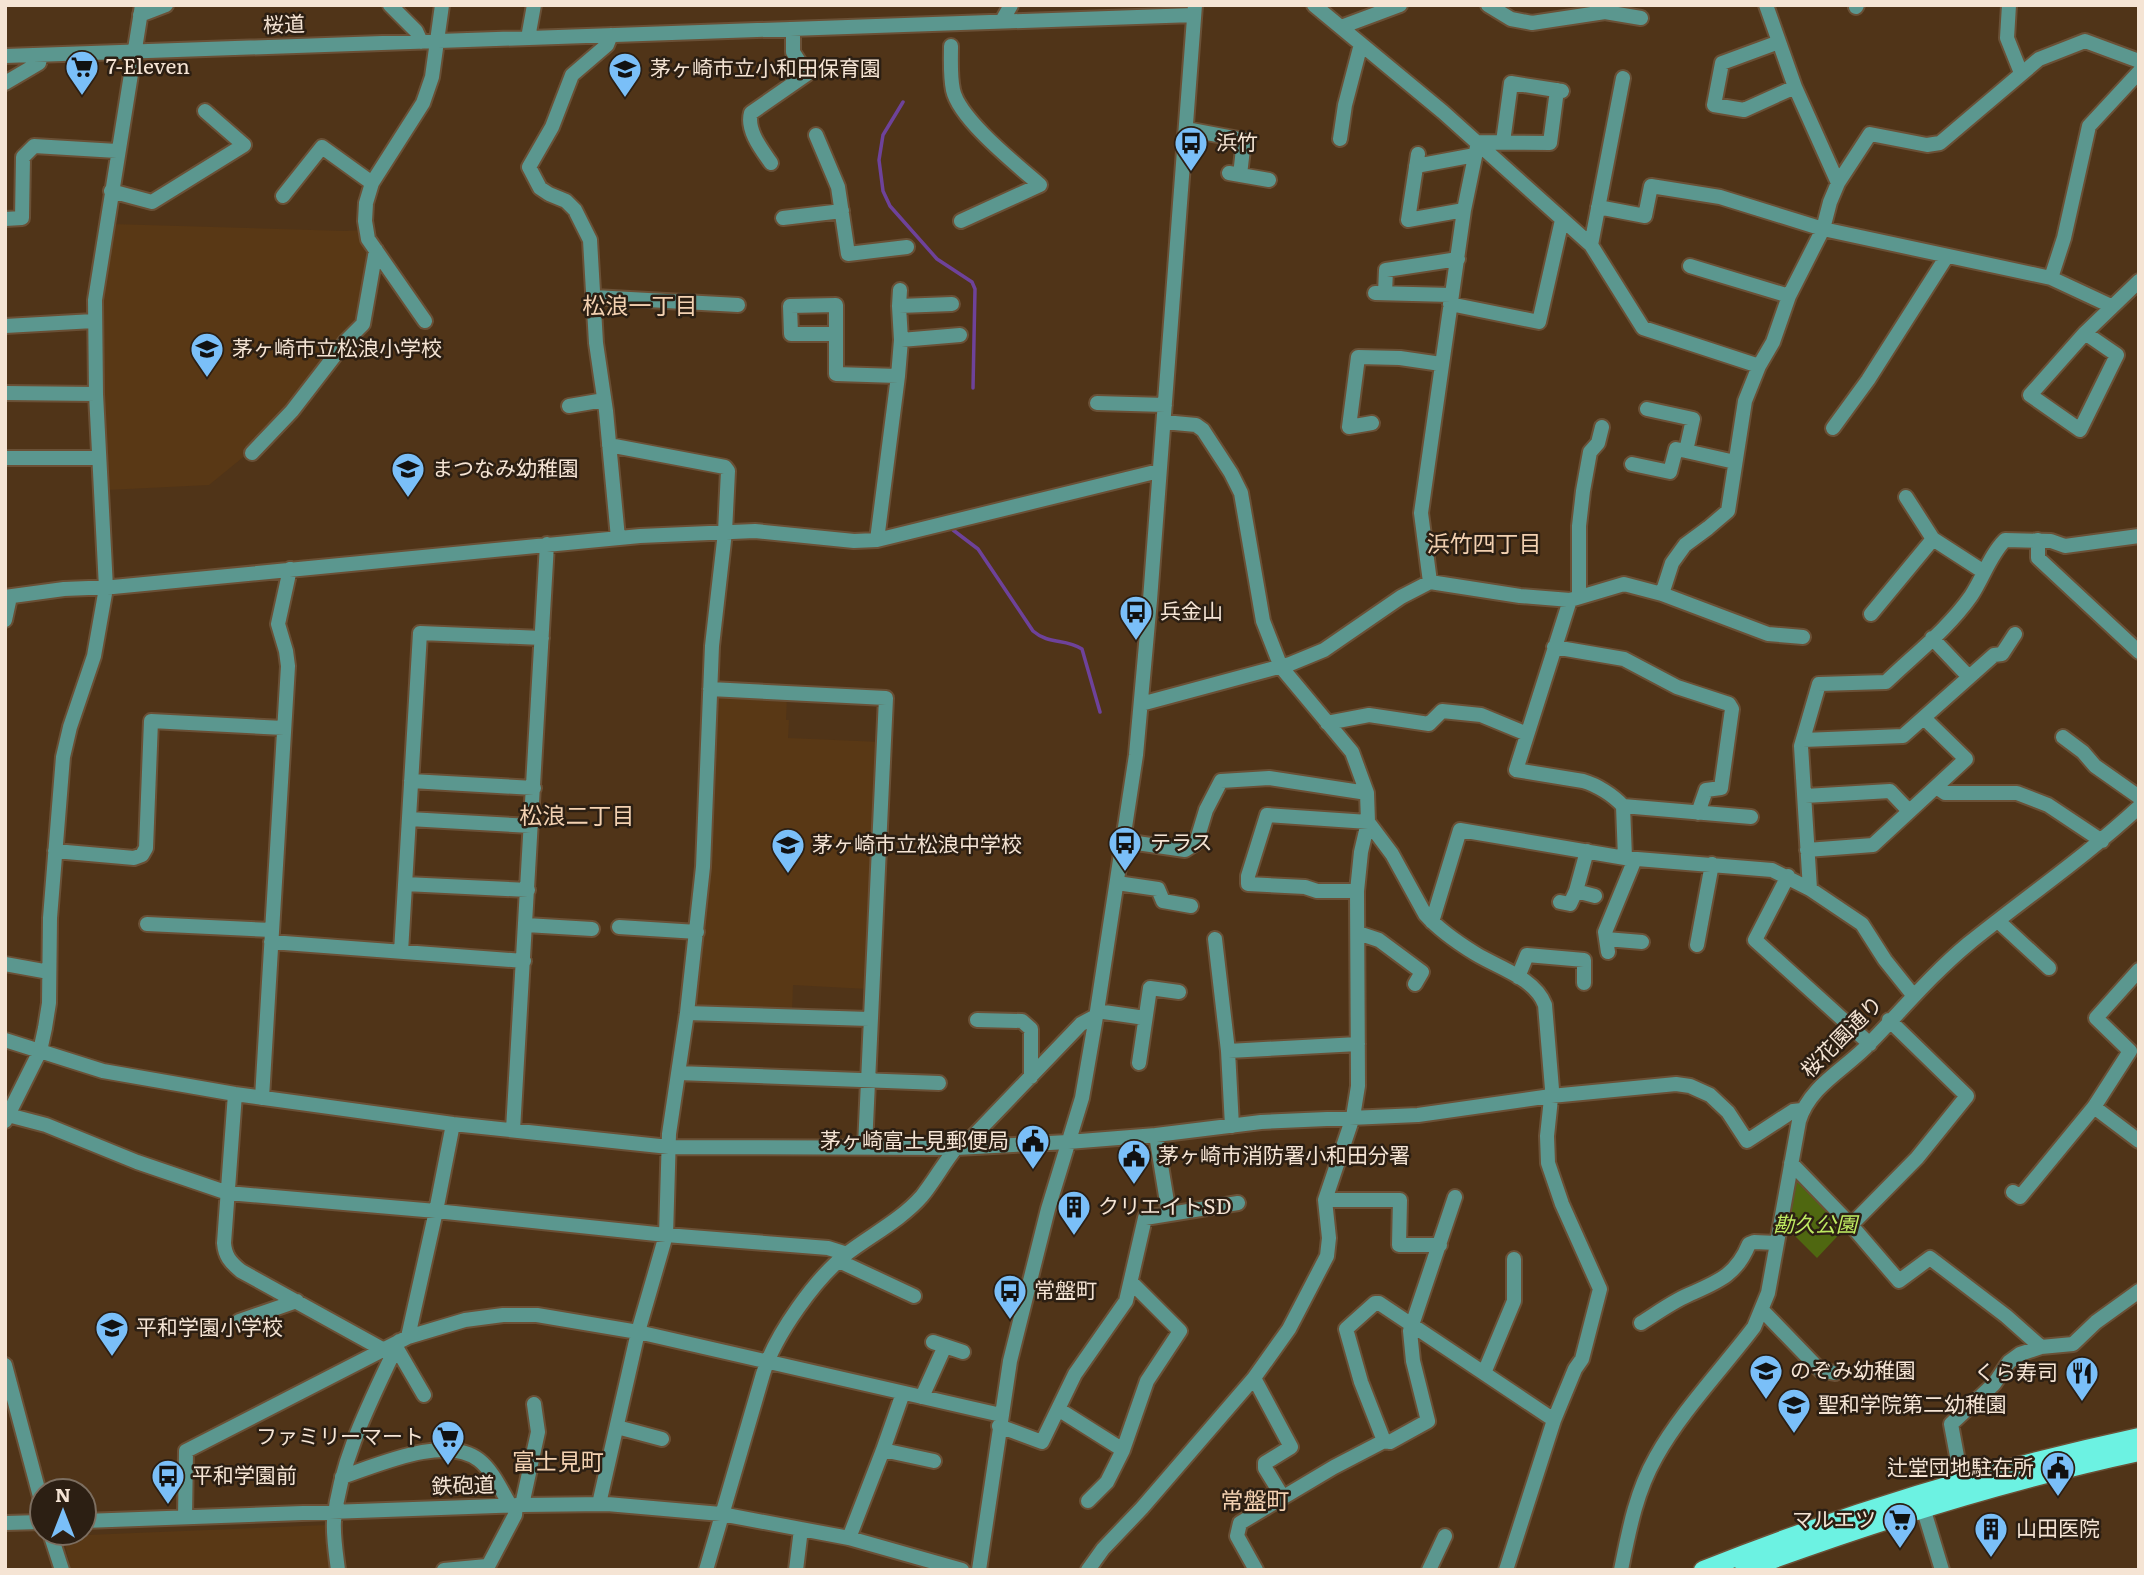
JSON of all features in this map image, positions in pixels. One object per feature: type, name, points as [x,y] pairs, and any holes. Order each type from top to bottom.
[{"type":"main road","points":[[1744,1570],[1921,1503],[1962,1483],[2139,1437]]},
{"type":"main road","points":[[1703,1570],[1776,1542],[1921,1503],[2139,1452]]},
{"type":"street","points":[[166,5],[141,10],[100,257],[94,321],[106,588],[96,649],[63,757],[55,851],[49,1003],[40,1051],[7,1118],[46,1125],[137,1162],[228,1194],[828,1248],[914,1296]]},
{"type":"street","points":[[390,5],[416,31],[421,41]]},
{"type":"street","points":[[425,321],[368,239],[366,202],[372,183],[423,103],[432,77],[442,5]]},
{"type":"street","points":[[528,38],[534,5]]},
{"type":"street","points":[[1002,21],[1011,5]]},
{"type":"street","points":[[1314,5],[1591,245],[1643,328],[1759,366]]},
{"type":"street","points":[[1341,27],[1400,5]]},
{"type":"street","points":[[1488,5],[1511,19],[1532,23],[1605,12],[1641,18]]},
{"type":"street","points":[[1766,5],[1796,87],[1838,183]]},
{"type":"street","points":[[2009,5],[2007,38],[2021,73]]},
{"type":"street","points":[[979,1570],[1013,1348],[1048,1209],[1082,1098],[1123,841],[1141,704],[1195,10]]},
{"type":"street","name":"桜道","points":[[5,56],[1002,21],[1195,10]]},
{"type":"street","points":[[771,163],[749,120],[751,113],[807,74],[793,52],[793,29]]},
{"type":"street","points":[[611,35],[607,45],[572,75],[552,127],[529,167],[540,188],[566,201],[582,222],[590,240],[596,343],[618,538]]},
{"type":"street","points":[[1662,594],[1672,563],[1685,545],[1728,511],[1745,401],[1759,366],[1773,342],[1789,296],[1823,229],[1838,183],[1870,134],[1927,145],[1940,144],[2039,59],[2085,41],[2139,61]]},
{"type":"street","points":[[1779,42],[1722,64],[1714,105],[1744,110],[1796,87]]},
{"type":"street","points":[[1340,139],[1345,105],[1361,44]]},
{"type":"street","points":[[951,46],[953,91],[958,103],[979,130],[1040,186],[961,221]]},
{"type":"street","points":[[5,83],[39,63],[41,55]]},
{"type":"street","points":[[2051,278],[2064,239],[2090,126],[2139,72]]},
{"type":"street","points":[[1591,245],[1623,78]]},
{"type":"street","points":[[1464,211],[1408,220],[1417,160],[1503,142],[1550,144],[1559,91],[1511,83],[1503,142]]},
{"type":"street","points":[[111,191],[152,202],[244,145],[205,111]]},
{"type":"street","points":[[1186,129],[1244,140],[1235,174],[1269,180]]},
{"type":"street","points":[[816,135],[838,187],[848,254],[907,247]]},
{"type":"street","points":[[5,219],[22,218],[23,157],[34,146],[117,151]]},
{"type":"street","points":[[283,196],[322,147],[372,183]]},
{"type":"street","points":[[1430,582],[1421,513],[1464,211],[1477,149]]},
{"type":"street","points":[[1598,207],[1645,216],[1651,186],[1720,197],[1823,229],[2051,278],[2111,306]]},
{"type":"street","points":[[783,218],[842,211]]},
{"type":"street","points":[[1458,259],[1386,270],[1380,293],[1451,299],[1539,322],[1562,220]]},
{"type":"street","points":[[252,453],[292,411],[346,341],[363,324],[376,250]]},
{"type":"street","points":[[1833,428],[1868,380],[1947,256]]},
{"type":"street","points":[[1694,270],[1789,296]]},
{"type":"street","points":[[2085,333],[2117,355],[2080,429],[2030,395],[2085,333],[2139,281]]},
{"type":"street","points":[[877,540],[898,376],[901,340],[900,290]]},
{"type":"street","points":[[594,297],[738,305]]},
{"type":"street","points":[[899,306],[952,304]]},
{"type":"street","points":[[5,326],[94,321]]},
{"type":"street","points":[[836,334],[836,381],[898,376]]},
{"type":"street","points":[[901,340],[960,335]]},
{"type":"street","points":[[1372,424],[1349,427],[1358,357],[1400,358],[1441,364]]},
{"type":"street","points":[[5,393],[96,394]]},
{"type":"street","points":[[569,406],[604,400]]},
{"type":"street","points":[[1097,403],[1165,405]]},
{"type":"street","points":[[1647,409],[1693,419],[1685,451]]},
{"type":"street","points":[[1088,1570],[1103,1549],[1254,1378],[1289,1329],[1327,1256],[1329,1238],[1325,1200],[1353,1117],[1358,1086],[1357,891],[1361,852],[1368,822],[1367,793],[1352,752],[1281,667],[1263,621],[1245,513],[1237,483],[1203,430],[1196,425],[1164,422]]},
{"type":"street","points":[[1602,427],[1598,443],[1590,452],[1583,491],[1575,599],[1554,647],[1516,770],[1583,780],[1623,806],[1751,817]]},
{"type":"street","points":[[599,1504],[638,1332],[666,1235],[669,1147],[703,867],[712,646],[725,532],[728,471],[725,467],[609,445]]},
{"type":"street","points":[[1632,464],[1670,472],[1676,449],[1735,462]]},
{"type":"street","points":[[5,458],[100,458]]},
{"type":"street","points":[[5,620],[8,597],[547,544],[755,531],[854,541],[877,540],[1159,471]]},
{"type":"street","points":[[1906,497],[1933,539],[1984,572]]},
{"type":"street","points":[[1810,889],[1801,746],[1819,684],[1886,682],[1955,616],[2005,540],[2051,541],[2065,546],[2139,536]]},
{"type":"street","points":[[1871,614],[1933,539]]},
{"type":"street","points":[[2038,540],[2038,558],[2139,652]]},
{"type":"street","points":[[513,1130],[547,544]]},
{"type":"street","points":[[262,1098],[288,666],[278,624],[290,569]]},
{"type":"street","points":[[1141,704],[1281,667],[1324,650],[1401,597],[1430,582],[1520,596],[1575,599],[1624,584],[1662,594],[1768,634],[1803,637]]},
{"type":"street","points":[[401,952],[420,633],[542,638]]},
{"type":"street","points":[[1803,740],[1903,736],[1994,655],[2002,654],[2015,634]]},
{"type":"street","points":[[1932,638],[1969,677]]},
{"type":"street","points":[[1554,647],[1624,659],[1677,687],[1729,704],[1732,709],[1721,788],[1706,790],[1698,813]]},
{"type":"street","points":[[710,689],[886,698],[865,1146]]},
{"type":"street","points":[[1327,723],[1368,715],[1429,724],[1442,711],[1481,715],[1527,734]]},
{"type":"street","points":[[1807,850],[1873,845],[1966,759],[1924,718]]},
{"type":"street","points":[[55,851],[134,858],[142,855],[146,848],[151,722],[284,728]]},
{"type":"street","points":[[2063,737],[2083,752],[2095,766],[2139,797]]},
{"type":"street","points":[[1123,841],[1185,850],[1196,843],[1206,810],[1221,780],[1269,778],[1367,793]]},
{"type":"street","points":[[411,781],[534,788]]},
{"type":"street","points":[[1936,787],[1945,793],[2017,793],[2048,805],[2102,841]]},
{"type":"street","points":[[1805,796],[1890,791],[1909,811]]},
{"type":"street","points":[[1623,806],[1630,859],[1605,932],[1607,946],[1642,942]]},
{"type":"street","name":"桜花園通り","points":[[1621,1570],[1632,1515],[1656,1457],[1676,1426],[1754,1327],[1762,1310],[1802,1110],[1806,1103],[1870,1044],[1889,1020],[1952,958],[2102,841],[2139,807]]},
{"type":"street","points":[[1357,891],[1317,891],[1305,887],[1248,884],[1248,876],[1267,815],[1368,822],[1392,854],[1432,922],[1477,955],[1518,977],[1542,996],[1545,1005],[1551,1096],[1547,1136],[1548,1163],[1562,1204],[1601,1289],[1582,1359],[1554,1420],[1506,1570]]},
{"type":"street","points":[[409,819],[531,826]]},
{"type":"street","points":[[1432,922],[1460,830],[1630,859],[1772,870],[1810,889],[1861,924],[1913,995]]},
{"type":"street","points":[[1560,902],[1570,904],[1587,851]]},
{"type":"street","points":[[1697,945],[1712,864]]},
{"type":"street","points":[[1788,876],[1755,940],[1870,1044]]},
{"type":"street","points":[[1116,883],[1158,889],[1163,901],[1191,906]]},
{"type":"street","points":[[405,884],[528,890]]},
{"type":"street","points":[[1576,891],[1595,896]]},
{"type":"street","points":[[1998,921],[2049,968]]},
{"type":"street","points":[[147,924],[401,952],[524,961]]},
{"type":"street","points":[[526,925],[592,929]]},
{"type":"street","points":[[619,927],[697,932]]},
{"type":"street","points":[[1358,933],[1379,940],[1422,972],[1415,984]]},
{"type":"street","points":[[1215,939],[1228,1051],[1232,1126]]},
{"type":"street","points":[[1518,977],[1527,954],[1584,960],[1584,983]]},
{"type":"street","points":[[5,964],[49,972]]},
{"type":"street","points":[[2013,1192],[2020,1196],[2094,1107],[2130,1051],[2096,1018],[2139,970]]},
{"type":"street","points":[[1139,1063],[1150,988],[1179,992]]},
{"type":"street","points":[[687,1013],[869,1019]]},
{"type":"street","points":[[706,1570],[767,1362],[808,1295],[843,1257],[921,1196],[960,1148],[1081,1024],[1097,1014],[1145,1018]]},
{"type":"street","points":[[977,1020],[1022,1021],[1031,1029],[1031,1077]]},
{"type":"street","points":[[1851,1225],[1917,1158],[1967,1096],[1889,1020]]},
{"type":"street","points":[[5,1040],[103,1072],[235,1094],[453,1124],[669,1147],[960,1148],[1068,1142],[1232,1126],[1418,1115],[1655,1084],[1690,1086],[1710,1095],[1728,1112],[1747,1141],[1793,1111],[1802,1110]]},
{"type":"street","points":[[1228,1051],[1358,1044]]},
{"type":"street","points":[[678,1073],[939,1083]]},
{"type":"street","points":[[235,1094],[224,1243],[230,1262],[241,1271],[297,1301],[396,1344],[424,1395]]},
{"type":"street","points":[[2094,1107],[2139,1141]]},
{"type":"street","points":[[338,1570],[334,1522],[342,1477],[355,1437],[396,1344],[436,1211],[453,1124]]},
{"type":"street","points":[[1156,1135],[1169,1214]]},
{"type":"street","points":[[1791,1163],[1851,1225],[1899,1281],[1930,1258],[2006,1316],[2040,1347]]},
{"type":"street","points":[[1256,1570],[1237,1536],[1240,1522],[1384,1441],[1390,1442],[1429,1421],[1413,1361],[1410,1331],[1455,1197]]},
{"type":"street","points":[[1325,1200],[1400,1200],[1399,1245],[1440,1245]]},
{"type":"street","points":[[185,1517],[186,1451],[396,1344],[464,1320],[503,1315],[537,1315],[638,1332],[922,1397],[1000,1420],[1042,1442],[1075,1374],[1126,1301],[1145,1218],[1238,1203]]},
{"type":"street","points":[[1641,1323],[1688,1295],[1721,1281],[1743,1259],[1749,1244],[1777,1243]]},
{"type":"street","points":[[1483,1373],[1514,1301],[1514,1259]]},
{"type":"street","points":[[1088,1501],[1107,1482],[1123,1450],[1147,1381],[1180,1331],[1131,1282]]},
{"type":"street","points":[[1962,1483],[1951,1424],[1994,1384],[2009,1362],[2020,1354],[2040,1347],[2073,1344],[2096,1322],[2139,1291]]},
{"type":"street","points":[[239,1321],[297,1301]]},
{"type":"street","points":[[1384,1441],[1346,1329],[1375,1303],[1554,1420]]},
{"type":"street","points":[[1762,1310],[1820,1370],[1835,1373]]},
{"type":"street","points":[[922,1397],[939,1344],[963,1352]]},
{"type":"street","points":[[5,1365],[35,1477]]},
{"type":"street","points":[[1254,1378],[1291,1447],[1265,1463],[1265,1468],[1282,1496]]},
{"type":"street","points":[[849,1538],[903,1393]]},
{"type":"street","points":[[444,1570],[486,1568],[515,1516],[538,1432],[534,1404]]},
{"type":"street","points":[[1058,1409],[1123,1450]]},
{"type":"street","points":[[617,1427],[662,1439]]},
{"type":"street","points":[[342,1477],[435,1449],[451,1448],[479,1459],[516,1505]]},
{"type":"street","points":[[883,1450],[933,1461]]},
{"type":"street","points":[[1921,1503],[1942,1570]]},
{"type":"street","name":"鉄砲道","points":[[98,1520],[599,1504],[721,1514],[849,1538],[962,1570]]},
{"type":"street","points":[[5,1523],[28,1522]]},
{"type":"street","points":[[796,1570],[801,1529]]},
{"type":"street","points":[[1429,1570],[1445,1536]]},
{"type":"street","points":[[55,1547],[62,1570]]},
{"type":"shaded area","name":"茅ヶ崎市立松浪小学校","points":[[111,224],[363,230],[371,255],[363,314],[294,405],[247,454],[209,485],[107,490],[100,310]]},
{"type":"shaded area","name":"茅ヶ崎市立松浪中学校","points":[[716,695],[787,697],[788,738],[881,742],[867,989],[793,985],[792,1012],[693,1006]]},
{"type":"shaded area","points":[[326,1525],[331,1570],[71,1570],[66,1547],[98,1547],[98,1535]]},
{"type":"green space","name":"勘久公園","points":[[1793,1172],[1847,1226],[1817,1258],[1784,1225]]},
{"type":"waterway","points":[[903,102],[883,135],[879,160],[883,191],[890,206],[937,259],[972,282],[975,289],[973,388]]},
{"type":"waterway","points":[[953,530],[978,549],[1033,631],[1045,638],[1082,649],[1100,712]]},
{"type":"place","name":"7-Eleven","points":[[82,97]]},
{"type":"place","name":"茅ヶ崎市立小和田保育園","points":[[625,99]]},
{"type":"place","name":"浜竹","points":[[1191,173]]},
{"type":"place","name":"茅ヶ崎市立松浪小学校","points":[[207,379]]},
{"type":"place","name":"まつなみ幼稚園","points":[[408,499]]},
{"type":"place","name":"兵金山","points":[[1136,642]]},
{"type":"place","name":"テラス","points":[[1125,873]]},
{"type":"place","name":"茅ヶ崎市立松浪中学校","points":[[788,875]]},
{"type":"place","name":"茅ヶ崎富士見郵便局","points":[[1033,1171]]},
{"type":"place","name":"茅ヶ崎市消防署小和田分署","points":[[1134,1186]]},
{"type":"place","name":"クリエイトSD","points":[[1074,1237]]},
{"type":"place","name":"常盤町","points":[[1010,1321]]},
{"type":"place","name":"平和学園小学校","points":[[112,1358]]},
{"type":"place","name":"のぞみ幼稚園","points":[[1766,1401]]},
{"type":"place","name":"くら寿司","points":[[2082,1403]]},
{"type":"place","name":"聖和学院第二幼稚園","points":[[1794,1435]]},
{"type":"place","name":"ファミリーマート","points":[[448,1467]]},
{"type":"place","name":"辻堂団地駐在所","points":[[2058,1498]]},
{"type":"place","name":"平和学園前","points":[[168,1506]]},
{"type":"place","name":"マルエツ","points":[[1900,1550]]},
{"type":"place","name":"山田医院","points":[[1991,1559]]},
{"type":"district","name":"松浪一丁目","points":[[640,306]]},
{"type":"district","name":"浜竹四丁目","points":[[1484,544]]},
{"type":"district","name":"松浪二丁目","points":[[577,816]]},
{"type":"district","name":"富士見町","points":[[558,1462]]},
{"type":"district","name":"常盤町","points":[[1255,1501]]}]
